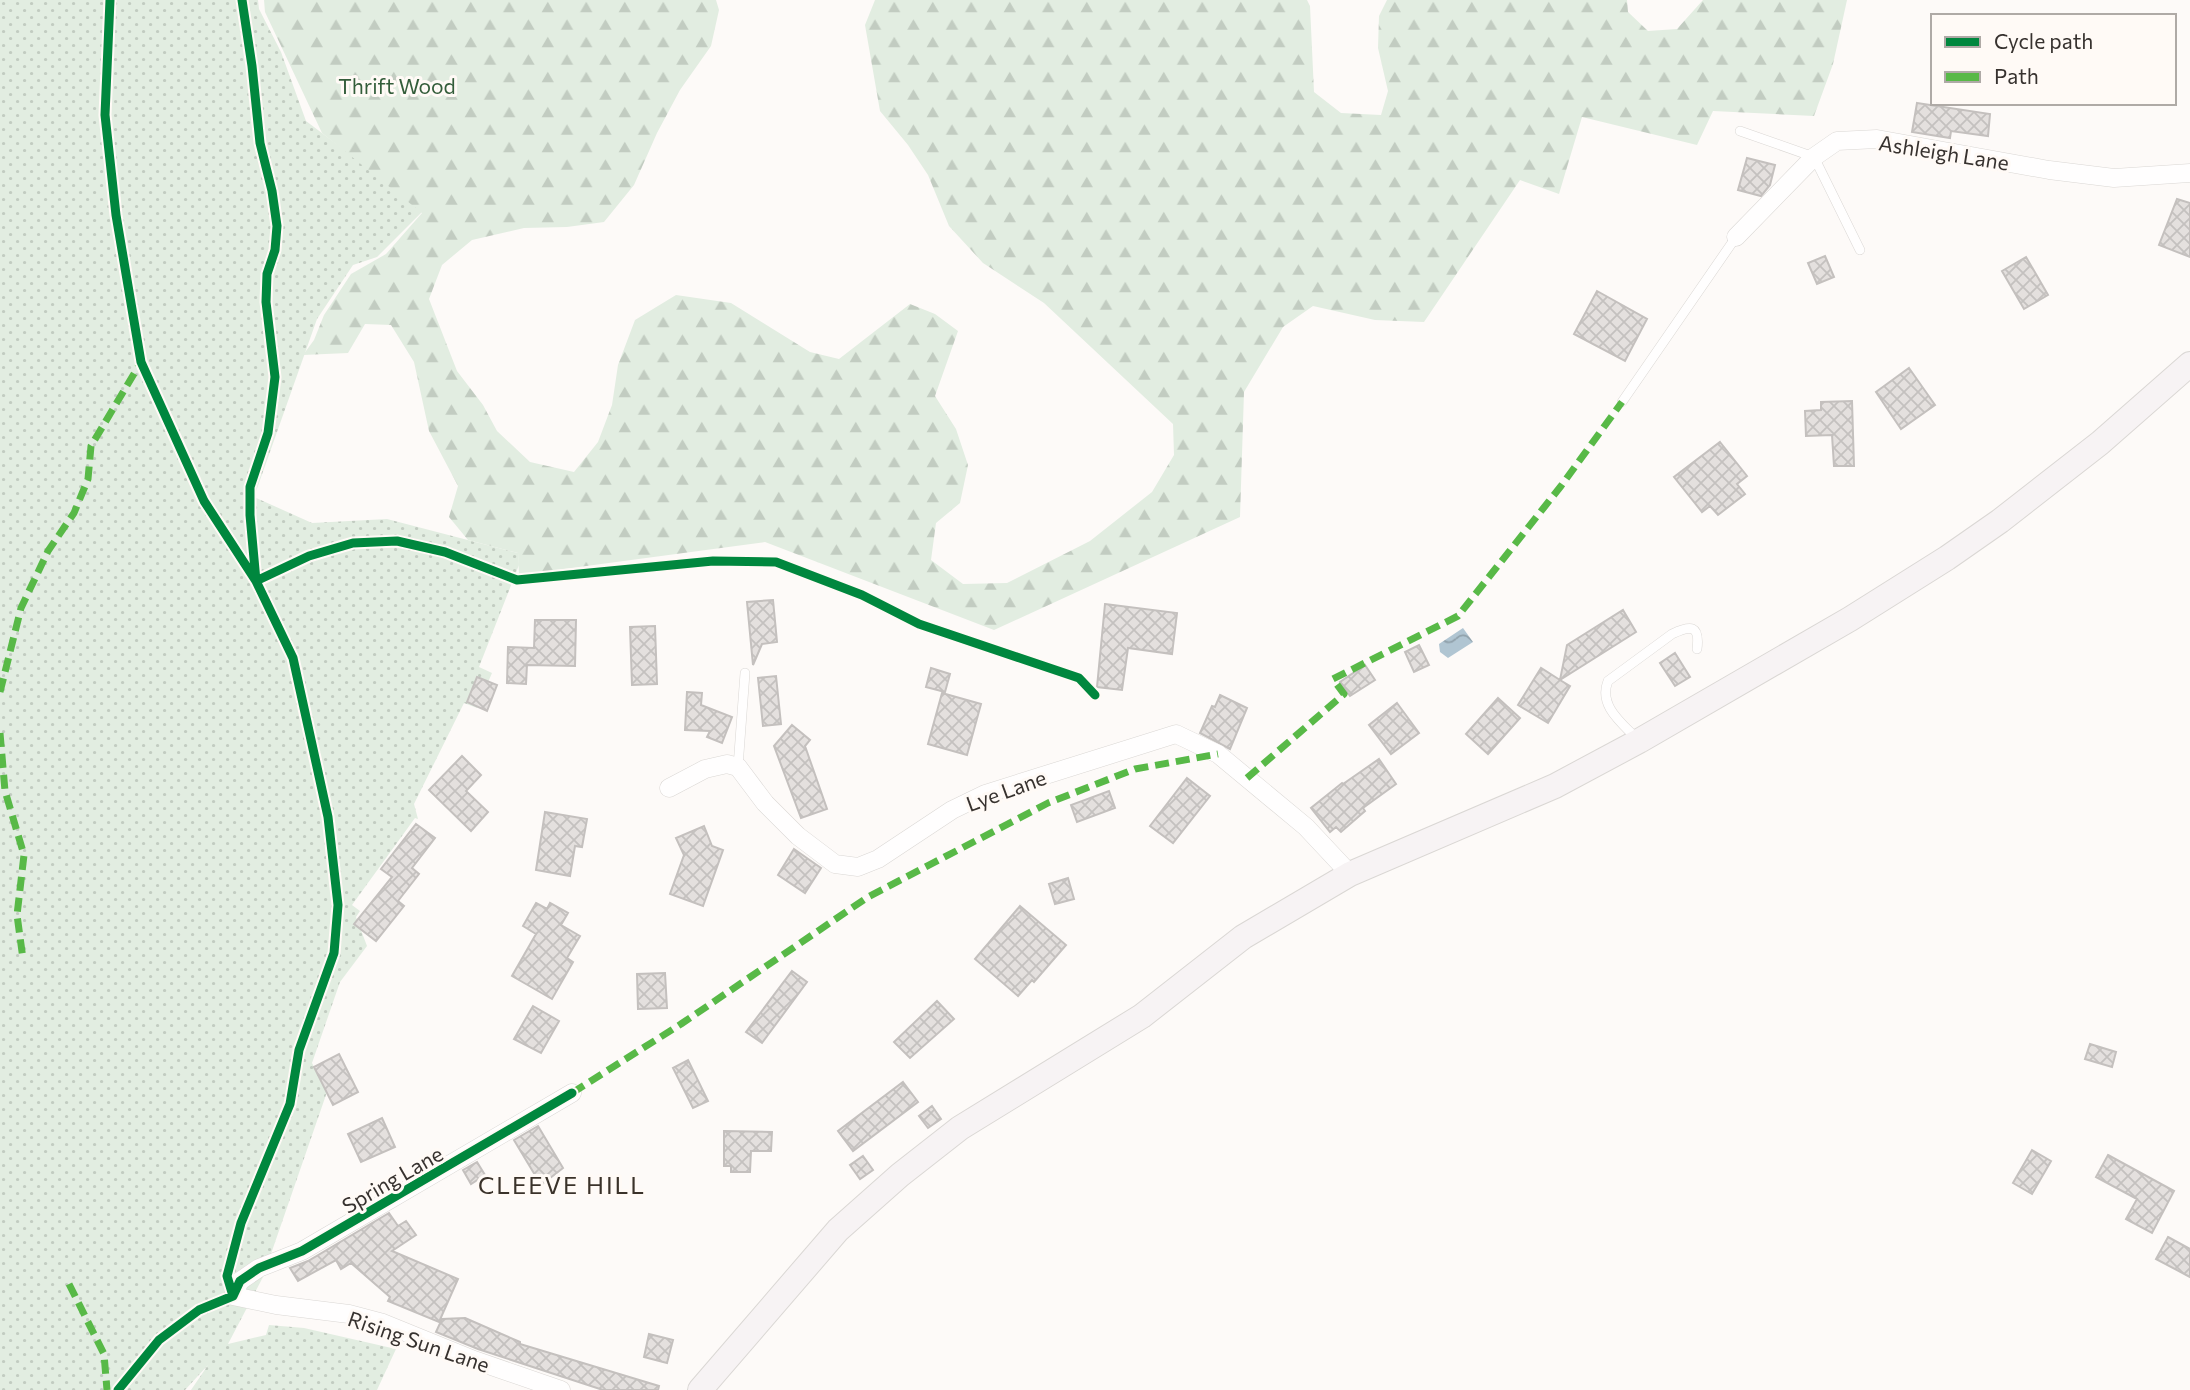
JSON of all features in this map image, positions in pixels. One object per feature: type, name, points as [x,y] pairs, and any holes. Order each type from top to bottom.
[{"type":"main road","points":[[703,1389],[838,1230],[900,1175],[983,1113],[1142,1016],[1243,937],[1350,874],[1555,786],[1639,741],[1850,619],[2000,521],[2101,443],[2190,364]]},
{"type":"street","name":"Ashleigh Lane","points":[[1736,237],[1814,157],[1837,141],[1877,139],[2049,170],[2114,178],[2190,173]]},
{"type":"street","name":"Lye Lane","points":[[738,767],[765,803],[798,836],[835,864],[858,867],[878,859],[952,810],[985,793],[1176,734],[1218,754],[1306,827],[1350,874]]},
{"type":"street","points":[[669,788],[705,769],[727,764],[738,767]]},
{"type":"street","name":"Spring Lane","points":[[233,1296],[240,1281],[259,1268],[302,1251],[572,1093]]},
{"type":"street","name":"Rising Sun Lane","points":[[233,1296],[372,1320],[561,1390]]},
{"type":"lane","points":[[110,0],[104,115],[116,215],[141,362],[204,501],[256,581],[293,658],[328,817],[338,905],[334,953],[299,1050],[290,1104],[241,1223],[228,1276],[233,1296]]},
{"type":"lane","points":[[1740,131],[1814,157],[1860,250]]},
{"type":"lane","points":[[1622,402],[1736,237]]},
{"type":"lane","points":[[1639,741],[1607,705],[1604,696],[1608,681],[1681,630],[1690,628],[1696,631],[1699,636],[1697,649]]},
{"type":"lane","points":[[738,767],[745,673]]},
{"type":"green space","points":[[0,0],[258,0],[259,9],[281,52],[306,121],[424,210],[377,257],[353,265],[317,319],[254,497],[312,523],[387,519],[518,553],[519,565],[479,667],[492,673],[477,708],[464,703],[414,804],[418,819],[415,818],[352,905],[360,911],[356,917],[367,946],[340,982],[312,1063],[327,1092],[263,1277],[228,1344],[266,1335],[269,1325],[304,1328],[396,1349],[377,1390],[191,1390],[208,1365],[185,1390],[0,1390]]},
{"type":"green space","name":"Thrift Wood","points":[[264,0],[716,0],[719,10],[711,46],[680,90],[634,185],[604,222],[567,227],[524,228],[472,240],[442,265],[429,299],[457,371],[483,405],[497,431],[530,462],[574,472],[598,442],[612,405],[618,365],[635,320],[676,295],[731,303],[810,352],[839,359],[910,304],[935,314],[958,331],[935,396],[956,429],[968,465],[960,503],[936,523],[931,560],[963,584],[1007,583],[1090,541],[1152,492],[1174,455],[1173,424],[1044,303],[983,263],[949,226],[928,175],[880,111],[865,25],[875,0],[1307,0],[1310,6],[1314,92],[1341,113],[1381,115],[1388,91],[1378,48],[1379,16],[1387,0],[1627,0],[1628,12],[1648,31],[1677,29],[1703,0],[1847,0],[1833,64],[1814,116],[1713,111],[1697,145],[1582,117],[1559,194],[1520,180],[1424,322],[1375,320],[1313,306],[1283,327],[1244,392],[1240,517],[994,630],[765,542],[519,575],[518,553],[468,540],[449,517],[458,486],[429,431],[414,362],[391,325],[365,324],[348,353],[303,355],[314,340],[324,315],[351,274],[386,254],[422,213],[322,133],[265,12]]},
{"type":"water","points":[[1463,628],[1473,642],[1448,658],[1440,652],[1439,644]]},
{"type":"building","points":[[1917,103],[1990,114],[1988,136],[1951,131],[1950,138],[1912,132]]},
{"type":"building","points":[[1747,158],[1775,165],[1770,185],[1761,196],[1738,190]]},
{"type":"building","points":[[2177,199],[2190,203],[2190,257],[2159,245]]},
{"type":"building","points":[[1825,256],[1834,277],[1817,284],[1808,263]]},
{"type":"building","points":[[2026,257],[2048,295],[2024,309],[2002,271]]},
{"type":"building","points":[[1597,291],[1647,319],[1625,361],[1574,334]]},
{"type":"building","points":[[1909,368],[1935,405],[1901,429],[1876,392]]},
{"type":"building","points":[[1852,401],[1854,466],[1834,466],[1832,435],[1806,436],[1805,411],[1821,410],[1821,402]]},
{"type":"building","points":[[1720,442],[1747,476],[1737,484],[1745,494],[1718,515],[1710,506],[1702,512],[1674,477]]},
{"type":"building","points":[[773,600],[777,642],[762,644],[753,665],[747,602]]},
{"type":"building","points":[[1105,604],[1177,613],[1172,654],[1128,648],[1122,690],[1097,687]]},
{"type":"building","points":[[1623,610],[1636,632],[1560,680],[1567,645]]},
{"type":"building","points":[[535,620],[576,620],[575,666],[527,665],[526,684],[507,683],[508,647],[534,648]]},
{"type":"building","points":[[655,626],[657,684],[632,685],[630,627]]},
{"type":"building","points":[[1419,645],[1429,665],[1414,672],[1405,652]]},
{"type":"building","points":[[1675,653],[1690,677],[1675,686],[1660,663]]},
{"type":"building","points":[[1365,665],[1375,680],[1350,696],[1340,682]]},
{"type":"building","points":[[931,668],[950,674],[945,692],[926,687]]},
{"type":"building","points":[[1541,668],[1570,686],[1548,723],[1518,705]]},
{"type":"building","points":[[776,676],[781,724],[763,726],[758,678]]},
{"type":"building","points":[[477,677],[497,685],[487,711],[467,702]]},
{"type":"building","points":[[687,692],[702,693],[701,705],[732,717],[722,743],[707,737],[710,731],[685,730]]},
{"type":"building","points":[[942,693],[981,704],[967,755],[928,744]]},
{"type":"building","points":[[1220,695],[1247,708],[1230,749],[1200,733]]},
{"type":"building","points":[[1498,698],[1520,718],[1488,754],[1466,734]]},
{"type":"building","points":[[1397,703],[1419,733],[1391,754],[1369,725]]},
{"type":"building","points":[[792,725],[810,740],[805,746],[827,809],[801,818],[774,746]]},
{"type":"building","points":[[462,756],[481,775],[466,791],[488,812],[471,831],[429,790]]},
{"type":"building","points":[[1379,759],[1396,784],[1363,808],[1365,811],[1341,832],[1336,827],[1330,832],[1311,808],[1342,783]]},
{"type":"building","points":[[1187,778],[1210,796],[1173,843],[1150,826]]},
{"type":"building","points":[[1109,791],[1115,808],[1077,822],[1071,805]]},
{"type":"building","points":[[545,812],[587,819],[582,847],[575,846],[570,876],[536,870]]},
{"type":"building","points":[[416,824],[435,838],[412,868],[419,874],[398,901],[404,906],[376,941],[354,924],[392,877],[381,869]]},
{"type":"building","points":[[704,826],[712,846],[723,850],[703,906],[670,894],[684,855],[676,838]]},
{"type":"building","points":[[794,849],[821,868],[805,893],[778,875]]},
{"type":"building","points":[[1068,878],[1074,899],[1055,904],[1049,884]]},
{"type":"building","points":[[536,903],[547,909],[550,903],[568,913],[561,925],[580,936],[567,958],[573,962],[552,999],[512,976],[536,934],[523,926]]},
{"type":"building","points":[[1020,906],[1066,945],[1018,996],[975,959]]},
{"type":"building","points":[[792,971],[807,982],[762,1043],[746,1032]]},
{"type":"building","points":[[665,973],[667,1008],[638,1009],[637,974]]},
{"type":"building","points":[[937,1001],[954,1019],[910,1058],[894,1042]]},
{"type":"building","points":[[533,1006],[559,1021],[541,1053],[514,1039]]},
{"type":"building","points":[[2090,1044],[2116,1052],[2112,1067],[2085,1059]]},
{"type":"building","points":[[339,1054],[358,1092],[333,1105],[314,1067]]},
{"type":"building","points":[[688,1060],[708,1101],[693,1108],[673,1068]]},
{"type":"building","points":[[903,1082],[918,1102],[853,1151],[838,1131]]},
{"type":"building","points":[[932,1106],[941,1119],[928,1128],[919,1116]]},
{"type":"building","points":[[382,1118],[395,1147],[361,1162],[348,1134]]},
{"type":"building","points":[[538,1126],[563,1168],[541,1185],[514,1140]]},
{"type":"building","points":[[724,1131],[772,1132],[771,1151],[751,1151],[750,1172],[731,1172],[731,1166],[724,1166]]},
{"type":"building","points":[[2032,1150],[2051,1161],[2032,1194],[2013,1183]]},
{"type":"building","points":[[2108,1155],[2174,1191],[2152,1233],[2126,1219],[2137,1199],[2096,1177]]},
{"type":"building","points":[[863,1156],[873,1170],[860,1179],[850,1165]]},
{"type":"building","points":[[477,1162],[485,1175],[471,1184],[463,1170]]},
{"type":"building","points":[[389,1213],[398,1226],[406,1221],[416,1235],[392,1251],[458,1279],[439,1322],[388,1301],[390,1297],[351,1263],[341,1269],[336,1260],[298,1281],[290,1268],[308,1261]]},
{"type":"building","points":[[2168,1237],[2190,1249],[2190,1277],[2156,1259]]},
{"type":"building","points":[[465,1318],[520,1344],[659,1386],[658,1390],[603,1390],[478,1349],[436,1332],[442,1319]]},
{"type":"building","points":[[649,1334],[673,1340],[667,1363],[644,1357]]},
{"type":"marked path","points":[[0,692],[21,608],[48,551],[74,513],[88,479],[91,446],[141,362]]},
{"type":"marked path","points":[[1247,778],[1344,694],[1333,679],[1458,616],[1561,486],[1622,402]]},
{"type":"marked path","points":[[0,733],[5,791],[24,855],[17,915],[23,959]]},
{"type":"marked path","points":[[572,1093],[681,1024],[868,897],[1048,803],[1135,769],[1218,754]]},
{"type":"marked path","points":[[69,1284],[104,1354],[107,1390]]},
{"type":"cycle path","points":[[110,0],[105,115],[116,215],[141,362],[204,501],[256,581],[293,658],[328,817],[338,905],[334,953],[299,1050],[290,1104],[241,1223],[227,1276],[233,1296]]},
{"type":"cycle path","points":[[242,0],[260,143],[272,191],[277,226],[275,250],[267,274],[266,302],[275,377],[268,433],[250,487],[256,581],[309,556],[353,543],[397,541],[445,552],[517,580],[713,561],[776,562],[862,595],[919,624],[1079,678],[1095,695]]},
{"type":"cycle path","points":[[233,1296],[240,1281],[259,1268],[302,1251],[572,1093]]},
{"type":"cycle path","points":[[118,1390],[159,1340],[199,1310],[233,1296]]},
{"type":"district","name":"CLEEVE HILL","points":[[562,1184]]}]
